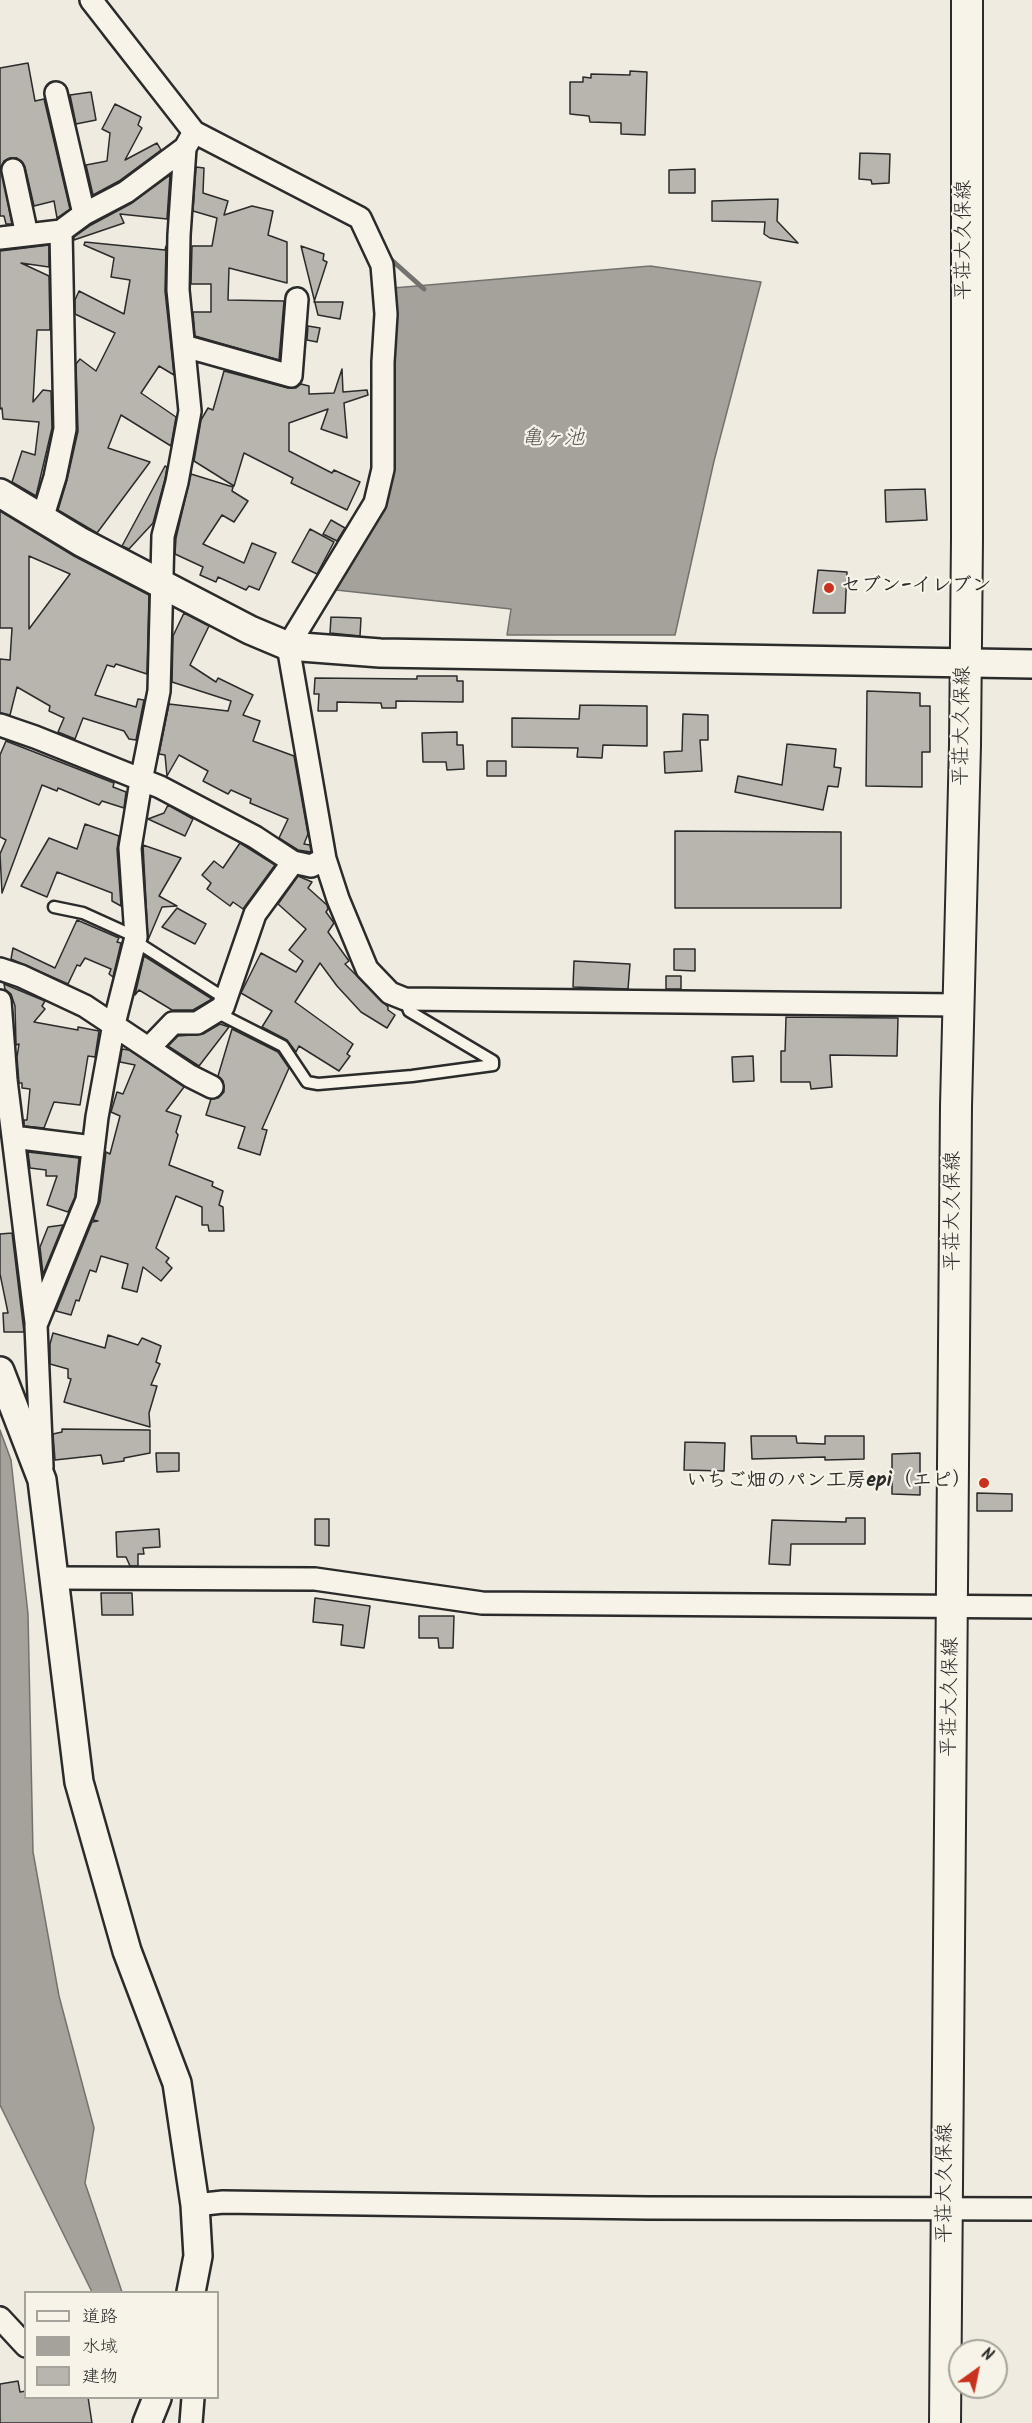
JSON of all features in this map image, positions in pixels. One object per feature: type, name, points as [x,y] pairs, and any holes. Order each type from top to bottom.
[{"type":"main road","name":"平荘大久保線","points":[[945,2423],[958,1005],[965,664],[967,0]]},
{"type":"street","points":[[91,0],[190,140],[360,218],[382,265],[386,314],[383,362],[383,469],[375,503],[288,646],[325,859],[366,969],[390,993],[405,999],[958,1005]]},
{"type":"street","points":[[56,93],[84,214]]},
{"type":"street","points":[[0,238],[61,231],[84,214],[126,192],[190,140]]},
{"type":"street","points":[[36,1325],[87,1200],[93,1147],[114,1024],[136,939],[130,848],[159,691],[163,536],[177,482],[190,411],[178,290],[179,235],[190,140]]},
{"type":"street","points":[[13,170],[27,235]]},
{"type":"street","points":[[42,519],[55,477],[65,429],[61,231]]},
{"type":"street","points":[[184,346],[291,376],[297,299]]},
{"type":"street","points":[[0,493],[81,542],[250,630],[288,646],[380,653],[1032,664]]},
{"type":"street","points":[[0,725],[160,787],[255,837],[293,862],[311,866],[325,859]]},
{"type":"street","points":[[149,1048],[173,1023],[197,1023],[221,1006],[255,914],[293,862]]},
{"type":"street","points":[[0,969],[21,976],[85,1006],[190,1076],[212,1087]]},
{"type":"street","points":[[0,1001],[9,1145],[36,1325],[42,1480],[79,1782],[127,1951],[177,2083],[195,2205],[198,2256],[191,2291]]},
{"type":"street","points":[[9,1145],[93,1147]]},
{"type":"street","points":[[0,1371],[42,1480]]},
{"type":"street","points":[[55,1578],[315,1579],[482,1603],[1032,1607]]},
{"type":"street","points":[[195,2205],[223,2202],[648,2208],[1032,2209]]},
{"type":"street","points":[[0,2319],[24,2344]]},
{"type":"street","points":[[147,2423],[157,2399]]},
{"type":"street","points":[[191,2423],[193,2399]]},
{"type":"lane","points":[[54,907],[83,913],[136,939],[221,1006],[283,1046],[308,1082],[318,1084],[412,1076],[493,1065],[493,1061],[409,1011],[405,999]]},
{"type":"water","name":"亀ヶ池","points":[[650,266],[761,282],[714,461],[675,635],[507,635],[511,609],[336,590],[383,512],[391,465],[393,288]]},
{"type":"water","points":[[0,1430],[11,1460],[28,1614],[33,1852],[59,1996],[94,2128],[85,2183],[122,2291],[92,2291],[0,2105]]},
{"type":"building","points":[[28,63],[35,101],[44,99],[70,209],[57,218],[54,201],[34,206],[25,167],[17,158],[10,158],[4,161],[1,167],[12,224],[6,224],[4,216],[0,216],[0,68]]},
{"type":"building","points":[[630,71],[647,72],[645,135],[621,134],[621,123],[590,122],[589,116],[570,114],[570,82],[583,82],[583,77],[591,78],[591,74],[630,75]]},
{"type":"building","points":[[91,92],[96,120],[76,124],[70,95]]},
{"type":"building","points":[[115,104],[141,117],[138,125],[142,128],[125,160],[157,143],[161,150],[119,181],[93,195],[86,165],[107,161],[110,133],[102,129]]},
{"type":"building","points":[[860,153],[890,154],[889,183],[872,184],[871,180],[859,179]]},
{"type":"building","points":[[196,167],[204,168],[203,193],[228,201],[224,215],[252,206],[273,211],[268,235],[287,242],[287,283],[229,268],[228,300],[284,301],[279,360],[195,336],[193,312],[211,312],[211,284],[191,284],[192,246],[212,246],[217,218],[193,211]]},
{"type":"building","points":[[695,169],[695,193],[669,193],[669,170]]},
{"type":"building","points":[[170,175],[167,219],[120,214],[124,223],[74,240],[74,237],[91,225],[132,203]]},
{"type":"building","points":[[778,199],[777,221],[798,243],[770,238],[764,234],[765,222],[712,221],[712,201]]},
{"type":"building","points":[[85,242],[165,250],[166,246],[165,291],[174,375],[159,366],[141,393],[176,417],[171,446],[121,415],[108,448],[150,462],[97,533],[58,510],[78,431],[76,364],[80,359],[96,371],[115,333],[75,314],[75,300],[79,291],[124,314],[130,280],[111,277],[114,258],[84,245]]},
{"type":"building","points":[[49,245],[49,267],[21,263],[49,276],[50,330],[37,330],[33,402],[43,390],[51,391],[52,428],[36,496],[12,482],[22,451],[35,455],[39,422],[3,419],[2,408],[0,409],[0,251]]},
{"type":"building","points":[[301,246],[324,254],[323,260],[327,262],[314,301]]},
{"type":"building","points":[[315,302],[343,302],[340,319],[318,315]]},
{"type":"building","points":[[308,326],[320,328],[317,342],[307,340]]},
{"type":"building","points":[[342,369],[343,392],[367,390],[368,395],[344,403],[347,438],[321,429],[328,409],[289,423],[289,451],[332,473],[334,470],[360,482],[347,510],[291,483],[293,478],[244,453],[234,486],[194,461],[201,420],[208,408],[213,410],[224,371],[288,388],[296,388],[301,384],[309,386],[309,394],[334,393]]},
{"type":"building","points":[[165,466],[167,467],[165,479],[153,523],[129,549],[122,546]]},
{"type":"building","points":[[191,474],[233,487],[232,491],[248,501],[234,522],[222,515],[203,544],[244,563],[252,543],[276,553],[259,590],[249,586],[246,590],[218,577],[216,582],[200,575],[203,567],[175,554],[176,538]]},
{"type":"building","points":[[925,489],[927,520],[886,522],[885,490]]},
{"type":"building","points":[[0,511],[74,556],[149,595],[147,674],[116,664],[114,667],[107,665],[95,695],[136,707],[138,699],[144,700],[136,740],[129,739],[124,731],[83,718],[75,739],[58,732],[64,718],[49,711],[50,706],[17,687],[10,715],[0,713],[0,659],[10,660],[12,628],[0,628]],"holes":[[[29,556],[70,574],[29,629]]]},
{"type":"building","points":[[331,520],[345,528],[337,541],[323,534]]},
{"type":"building","points":[[310,529],[334,542],[317,574],[292,562]]},
{"type":"building","points":[[818,570],[847,572],[845,613],[813,613]]},
{"type":"building","points":[[184,613],[209,626],[190,665],[216,682],[218,678],[253,695],[243,715],[260,721],[253,741],[294,756],[308,834],[304,844],[310,845],[311,852],[298,850],[279,838],[288,819],[250,803],[251,799],[231,790],[228,794],[203,781],[208,771],[179,755],[167,776],[165,755],[159,754],[169,704],[228,711],[231,701],[172,682],[173,636]]},
{"type":"building","points":[[331,617],[361,618],[360,636],[330,633]]},
{"type":"building","points":[[417,676],[457,676],[457,681],[463,681],[463,702],[396,701],[396,708],[382,708],[381,703],[337,702],[337,711],[318,711],[319,694],[314,694],[315,678],[417,679]]},
{"type":"building","points":[[867,691],[920,693],[920,706],[930,706],[930,752],[922,752],[922,787],[866,786]]},
{"type":"building","points":[[580,705],[647,706],[647,746],[603,745],[602,758],[577,757],[578,748],[512,747],[512,718],[579,719]]},
{"type":"building","points":[[683,714],[708,715],[708,740],[700,740],[702,771],[665,773],[664,752],[682,751]]},
{"type":"building","points":[[457,732],[457,745],[463,745],[464,769],[447,770],[446,762],[423,762],[422,733]]},
{"type":"building","points":[[6,741],[114,783],[113,787],[126,792],[124,808],[102,801],[99,805],[58,788],[57,791],[42,785],[2,893],[0,854],[6,840],[0,837],[0,755]]},
{"type":"building","points":[[787,744],[836,749],[834,767],[841,768],[838,787],[828,786],[823,810],[735,792],[738,776],[782,785]]},
{"type":"building","points":[[487,761],[506,761],[506,776],[487,776]]},
{"type":"building","points":[[168,805],[193,819],[185,836],[148,819],[164,813]]},
{"type":"building","points":[[85,824],[119,836],[117,849],[121,906],[112,901],[112,893],[57,872],[47,897],[21,886],[49,838],[77,849]]},
{"type":"building","points":[[675,831],[841,832],[841,908],[675,908]]},
{"type":"building","points":[[240,843],[275,865],[243,909],[233,902],[230,906],[207,889],[211,883],[202,875],[214,861],[223,868]]},
{"type":"building","points":[[143,845],[181,858],[159,896],[177,906],[162,907],[148,940]]},
{"type":"building","points":[[298,876],[312,882],[308,888],[327,905],[326,912],[334,923],[328,932],[349,961],[345,964],[395,1015],[387,1028],[361,1012],[320,963],[295,1002],[353,1044],[347,1054],[350,1056],[339,1071],[299,1046],[296,1052],[287,1040],[262,1027],[272,1011],[241,993],[261,953],[296,972],[303,961],[289,950],[306,929],[278,904]]},
{"type":"building","points":[[177,908],[206,924],[195,944],[162,927]]},
{"type":"building","points":[[77,920],[119,938],[117,942],[121,943],[113,977],[109,974],[111,969],[85,958],[80,966],[77,965],[68,984],[11,959],[13,948],[55,968]]},
{"type":"building","points":[[674,949],[695,949],[695,971],[674,970]]},
{"type":"building","points":[[144,956],[212,999],[193,1010],[172,1010],[139,990],[135,995]]},
{"type":"building","points":[[574,961],[630,964],[628,989],[573,987]]},
{"type":"building","points":[[666,976],[681,976],[681,989],[666,989]]},
{"type":"building","points":[[4,984],[45,1001],[42,1006],[45,1009],[34,1022],[78,1030],[78,1027],[99,1031],[95,1057],[88,1056],[80,1105],[54,1102],[44,1128],[24,1126],[24,1120],[27,1120],[30,1089],[22,1088],[22,1083],[19,1083],[17,1057],[19,1044],[16,1045],[15,1006]]},
{"type":"building","points":[[786,1017],[898,1018],[897,1056],[830,1055],[832,1087],[811,1089],[810,1082],[781,1082],[781,1051],[785,1051]]},
{"type":"building","points":[[220,1024],[229,1027],[199,1066],[168,1046],[178,1036],[203,1034]]},
{"type":"building","points":[[232,1029],[278,1052],[289,1068],[262,1129],[267,1130],[260,1155],[238,1148],[245,1127],[206,1115],[211,1099],[218,1098],[224,1092],[223,1081],[218,1076]]},
{"type":"building","points":[[122,1049],[129,1050],[184,1087],[166,1111],[181,1116],[169,1165],[213,1182],[212,1186],[223,1191],[219,1205],[223,1207],[224,1231],[209,1231],[208,1225],[202,1225],[202,1207],[176,1196],[156,1248],[169,1258],[166,1262],[172,1268],[161,1281],[143,1267],[137,1292],[122,1288],[128,1264],[101,1256],[96,1272],[90,1270],[79,1301],[76,1300],[71,1315],[56,1311],[92,1222],[98,1221],[93,1220],[100,1202],[106,1152],[110,1154],[120,1116],[111,1112],[117,1092],[123,1094],[135,1065],[120,1062]]},
{"type":"building","points":[[753,1056],[754,1081],[733,1082],[732,1057]]},
{"type":"building","points":[[28,1152],[79,1158],[75,1197],[68,1212],[47,1205],[57,1176],[46,1176],[46,1170],[30,1168]]},
{"type":"building","points":[[63,1225],[43,1274],[40,1247],[48,1227]]},
{"type":"building","points":[[12,1233],[24,1332],[4,1332],[3,1313],[8,1313],[0,1274],[0,1234]]},
{"type":"building","points":[[53,1333],[105,1348],[108,1335],[138,1345],[142,1338],[161,1346],[156,1362],[160,1364],[151,1385],[157,1386],[149,1413],[150,1427],[64,1402],[71,1379],[68,1378],[68,1369],[50,1364],[50,1344]]},
{"type":"building","points":[[62,1429],[150,1430],[150,1453],[124,1458],[124,1461],[103,1464],[101,1455],[55,1460],[53,1434],[62,1432]]},
{"type":"building","points":[[751,1436],[796,1436],[797,1443],[825,1444],[825,1436],[864,1436],[864,1459],[825,1460],[825,1457],[752,1459]]},
{"type":"building","points":[[685,1442],[725,1443],[724,1471],[684,1470]]},
{"type":"building","points":[[156,1453],[179,1453],[179,1471],[157,1472]]},
{"type":"building","points":[[920,1453],[920,1495],[892,1494],[892,1454]]},
{"type":"building","points":[[977,1493],[1012,1494],[1012,1511],[977,1511]]},
{"type":"building","points":[[846,1518],[865,1518],[865,1544],[791,1544],[790,1565],[769,1564],[772,1520],[846,1522]]},
{"type":"building","points":[[315,1519],[329,1519],[329,1546],[315,1545]]},
{"type":"building","points":[[159,1529],[160,1547],[143,1548],[144,1554],[138,1554],[138,1566],[130,1566],[126,1557],[117,1557],[116,1532]]},
{"type":"building","points":[[101,1593],[132,1593],[133,1615],[102,1615]]},
{"type":"building","points":[[315,1598],[370,1606],[364,1648],[341,1645],[343,1625],[313,1622]]},
{"type":"building","points":[[419,1616],[454,1616],[453,1648],[439,1648],[438,1638],[419,1638]]},
{"type":"building","points":[[18,2381],[20,2392],[24,2391],[24,2399],[88,2399],[92,2423],[0,2423],[0,2384]]},
{"type":"waterway","points":[[104,34],[173,121]]},
{"type":"waterway","points":[[386,255],[424,289]]},
{"type":"place","name":"セブン-イレブン","points":[[829,588]]},
{"type":"place","name":"いちご畑のパン工房epi（エピ）","points":[[984,1483]]}]
